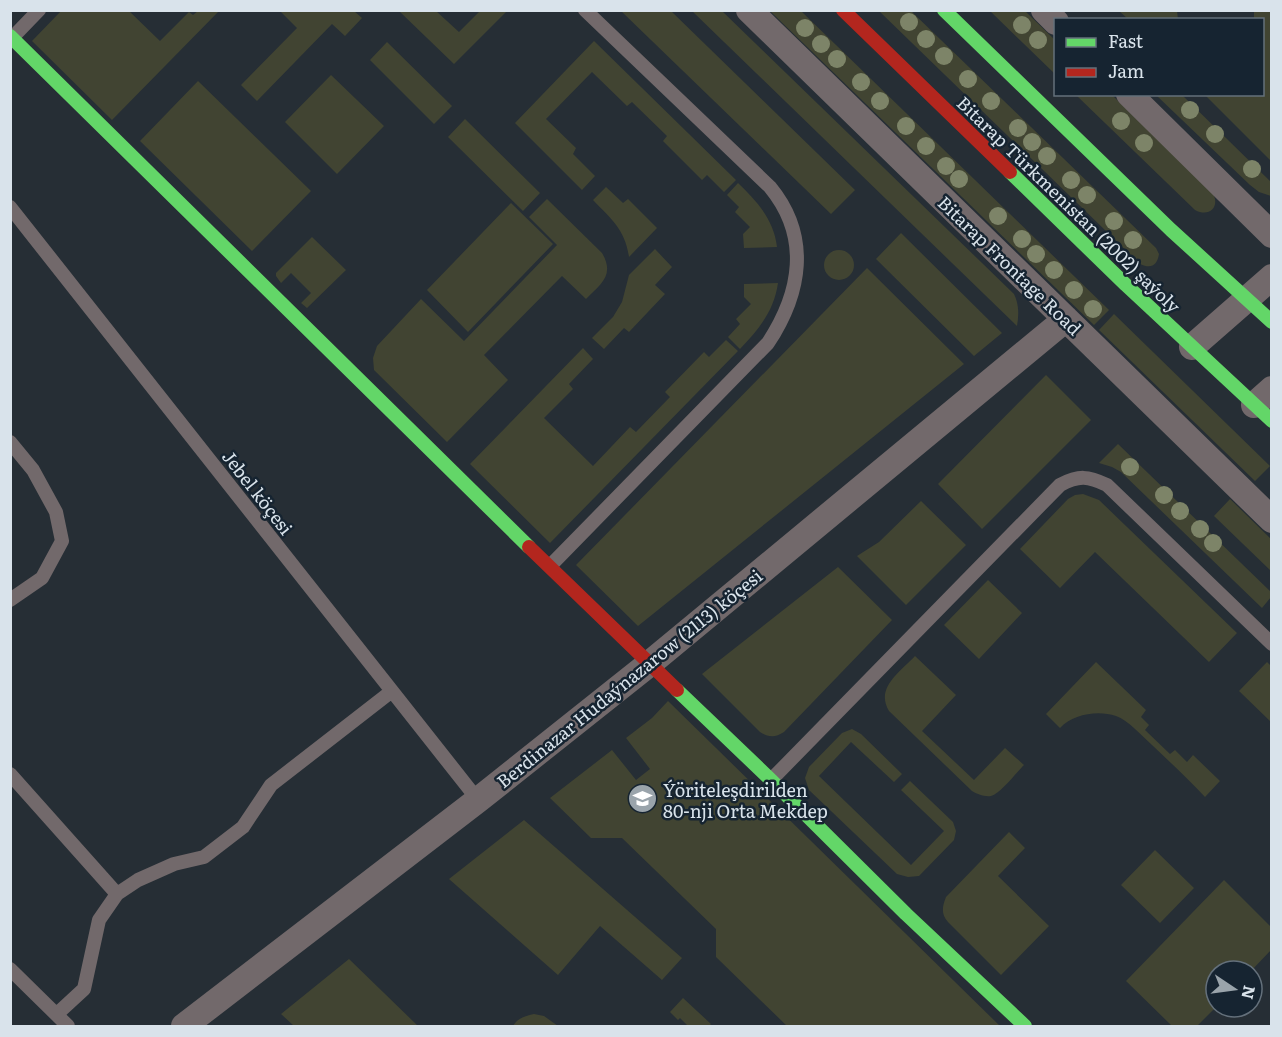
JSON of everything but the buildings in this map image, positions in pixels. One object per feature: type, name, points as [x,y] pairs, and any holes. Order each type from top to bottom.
[{"type":"street","name":"Bitarap Frontage Road","points":[[749,10],[1272,519]]},
{"type":"street","name":"Bitarap Türkmenistan (2002) şaýoly","points":[[843,10],[1192,347],[1266,405]]},
{"type":"street","points":[[944,10],[1171,230],[1272,322]]},
{"type":"street","points":[[11,37],[649,664],[771,780],[906,914],[1025,1026]]},
{"type":"street","points":[[1131,96],[1272,235]]},
{"type":"street","points":[[1192,347],[1272,277]]},
{"type":"street","name":"Berdinazar Hudaýnazarow (2113) köçesi","points":[[184,1026],[478,800],[649,664],[1066,319]]},
{"type":"lane","points":[[11,37],[39,10]]},
{"type":"lane","points":[[550,566],[768,343],[791,299],[797,265],[794,230],[780,199],[585,10]]},
{"type":"lane","name":"Jebel köçesi","points":[[13,215],[478,800]]},
{"type":"lane","points":[[10,442],[33,470],[56,512],[62,541],[42,578],[10,600]]},
{"type":"lane","points":[[771,780],[1060,485],[1072,479],[1092,478],[1107,485],[1272,644]]},
{"type":"lane","points":[[57,1014],[84,989],[99,920],[117,894],[138,880],[174,864],[204,857],[243,827],[271,785],[392,691]]},
{"type":"lane","points":[[10,774],[117,894]]},
{"type":"lane","points":[[10,969],[68,1026]]},
{"type":"green space","points":[[61,11],[129,11],[160,41],[189,12],[193,15],[198,11],[219,11],[112,120],[32,41]]},
{"type":"green space","points":[[280,11],[354,11],[362,18],[345,36],[332,24],[257,101],[241,85],[297,28]]},
{"type":"green space","points":[[399,11],[436,11],[459,32],[480,11],[507,11],[454,64]]},
{"type":"green space","points":[[621,11],[671,11],[855,190],[831,214]]},
{"type":"green space","points":[[692,11],[722,11],[1014,294],[1018,310],[1017,326]]},
{"type":"green space","points":[[770,11],[801,11],[1109,310],[1094,325]]},
{"type":"green space","points":[[879,11],[911,11],[1156,248],[1159,254],[1155,264],[1147,266],[1140,264]]},
{"type":"green space","points":[[990,11],[1025,11],[1054,39],[1054,73]]},
{"type":"green space","points":[[1119,11],[1177,11],[1178,18],[1127,18]]},
{"type":"green space","points":[[1254,11],[1271,11],[1271,161],[1206,96],[1264,96],[1264,18],[1254,18]]},
{"type":"green space","points":[[594,41],[736,180],[724,192],[707,175],[702,180],[663,141],[667,136],[632,102],[627,106],[592,72],[546,119],[576,148],[573,154],[595,176],[582,190],[515,123]]},
{"type":"green space","points":[[387,42],[452,106],[434,124],[370,60]]},
{"type":"green space","points":[[331,75],[384,126],[337,174],[285,122]]},
{"type":"green space","points":[[198,81],[311,191],[252,251],[140,141]]},
{"type":"green space","points":[[1077,96],[1113,96],[1212,192],[1215,206],[1205,213],[1195,210]]},
{"type":"green space","points":[[1157,96],[1183,96],[1271,182],[1271,196],[1259,192]]},
{"type":"green space","points":[[465,119],[540,193],[523,211],[448,137]]},
{"type":"green space","points":[[738,183],[764,212],[772,228],[777,247],[744,248],[743,234],[750,227],[735,212],[739,207],[727,195]]},
{"type":"green space","points":[[606,187],[623,203],[628,199],[657,228],[629,257],[621,232],[593,200]]},
{"type":"green space","points":[[547,199],[602,253],[606,261],[607,273],[597,289],[586,299],[562,276],[484,355],[508,380],[447,442],[374,370],[373,358],[377,346],[421,299],[464,341],[557,245],[529,217]]},
{"type":"green space","points":[[511,203],[553,244],[468,332],[427,290]]},
{"type":"green space","points":[[901,233],[1002,333],[974,356],[876,259]]},
{"type":"green space","points":[[312,237],[346,270],[307,308],[301,303],[311,293],[291,273],[281,283],[276,273]]},
{"type":"green space","points":[[655,249],[672,267],[655,285],[665,294],[629,332],[624,328],[604,349],[592,338],[613,317],[622,302],[629,275]]},
{"type":"green space","points":[[839,250],[850,254],[854,265],[850,276],[839,280],[828,276],[824,265],[828,254]]},
{"type":"green space","points":[[867,268],[964,364],[638,626],[576,565]]},
{"type":"green space","points":[[778,283],[765,319],[740,349],[728,337],[740,324],[736,319],[751,304],[744,297],[744,284]]},
{"type":"green space","points":[[1114,314],[1270,466],[1255,481],[1099,330]]},
{"type":"green space","points":[[726,340],[738,351],[550,543],[470,464],[583,348],[593,359],[569,384],[573,389],[544,418],[593,466],[630,427],[636,432],[670,397],[665,392],[704,352],[709,357]]},
{"type":"green space","points":[[1046,375],[1091,420],[982,529],[938,484]]},
{"type":"green space","points":[[1118,444],[1271,592],[1271,597],[1262,608],[1121,472],[1099,463]]},
{"type":"green space","points":[[1083,494],[1099,500],[1237,633],[1209,662],[1095,552],[1060,588],[1020,549],[1068,499]]},
{"type":"green space","points":[[1230,499],[1271,539],[1271,571],[1214,516]]},
{"type":"green space","points":[[921,501],[966,545],[906,605],[857,556],[879,542]]},
{"type":"green space","points":[[838,567],[892,620],[784,732],[775,736],[763,734],[702,674]]},
{"type":"green space","points":[[988,580],[1022,613],[979,659],[944,625]]},
{"type":"green space","points":[[915,656],[956,695],[922,731],[974,780],[1005,748],[1024,765],[995,794],[986,796],[972,791],[889,711],[885,703],[887,688],[896,674]]},
{"type":"green space","points":[[1096,662],[1146,710],[1141,717],[1149,725],[1145,730],[1170,754],[1175,750],[1187,762],[1193,755],[1220,781],[1205,797],[1121,718],[1101,713],[1086,714],[1072,719],[1060,728],[1046,714]]},
{"type":"green space","points":[[1267,662],[1271,666],[1271,722],[1239,691]]},
{"type":"green space","points":[[668,701],[1000,1026],[787,1026],[716,957],[716,929],[622,838],[591,838],[550,798],[612,750],[636,780],[650,769],[626,738],[652,718]]},
{"type":"green space","points":[[852,729],[861,734],[902,774],[894,782],[851,742],[819,776],[911,865],[944,831],[901,790],[910,781],[953,822],[956,831],[954,840],[919,876],[908,877],[897,874],[809,790],[805,778],[809,767],[842,733]]},
{"type":"green space","points":[[524,820],[682,958],[662,980],[600,926],[558,975],[449,879]]},
{"type":"green space","points":[[1009,832],[1025,848],[998,876],[1049,926],[1001,975],[948,922],[943,913],[943,907],[946,897]]},
{"type":"green space","points":[[1155,850],[1194,888],[1160,923],[1121,885]]},
{"type":"green space","points":[[1224,880],[1271,927],[1271,950],[1262,959],[1204,959],[1204,1019],[1197,1026],[1172,1026],[1126,981]]},
{"type":"green space","points":[[349,959],[418,1026],[294,1026],[281,1014]]},
{"type":"green space","points":[[683,998],[711,1024],[709,1026],[688,1026],[670,1012]]},
{"type":"green space","points":[[534,1014],[544,1016],[558,1026],[513,1026],[522,1018]]},
{"type":"traffic: fast","points":[[944,10],[1171,230],[1272,322]]},
{"type":"traffic: fast","points":[[10,36],[529,547]]},
{"type":"traffic: fast","points":[[1010,172],[1126,285],[1272,421]]},
{"type":"traffic: fast","points":[[677,690],[906,914],[1025,1026]]},
{"type":"traffic: jam","points":[[843,10],[1010,172]]},
{"type":"traffic: jam","points":[[529,547],[677,690]]},
{"type":"place","name":"Ýöriteleşdirilden 80-nji Orta Mekdep","points":[[642,799]]}]
